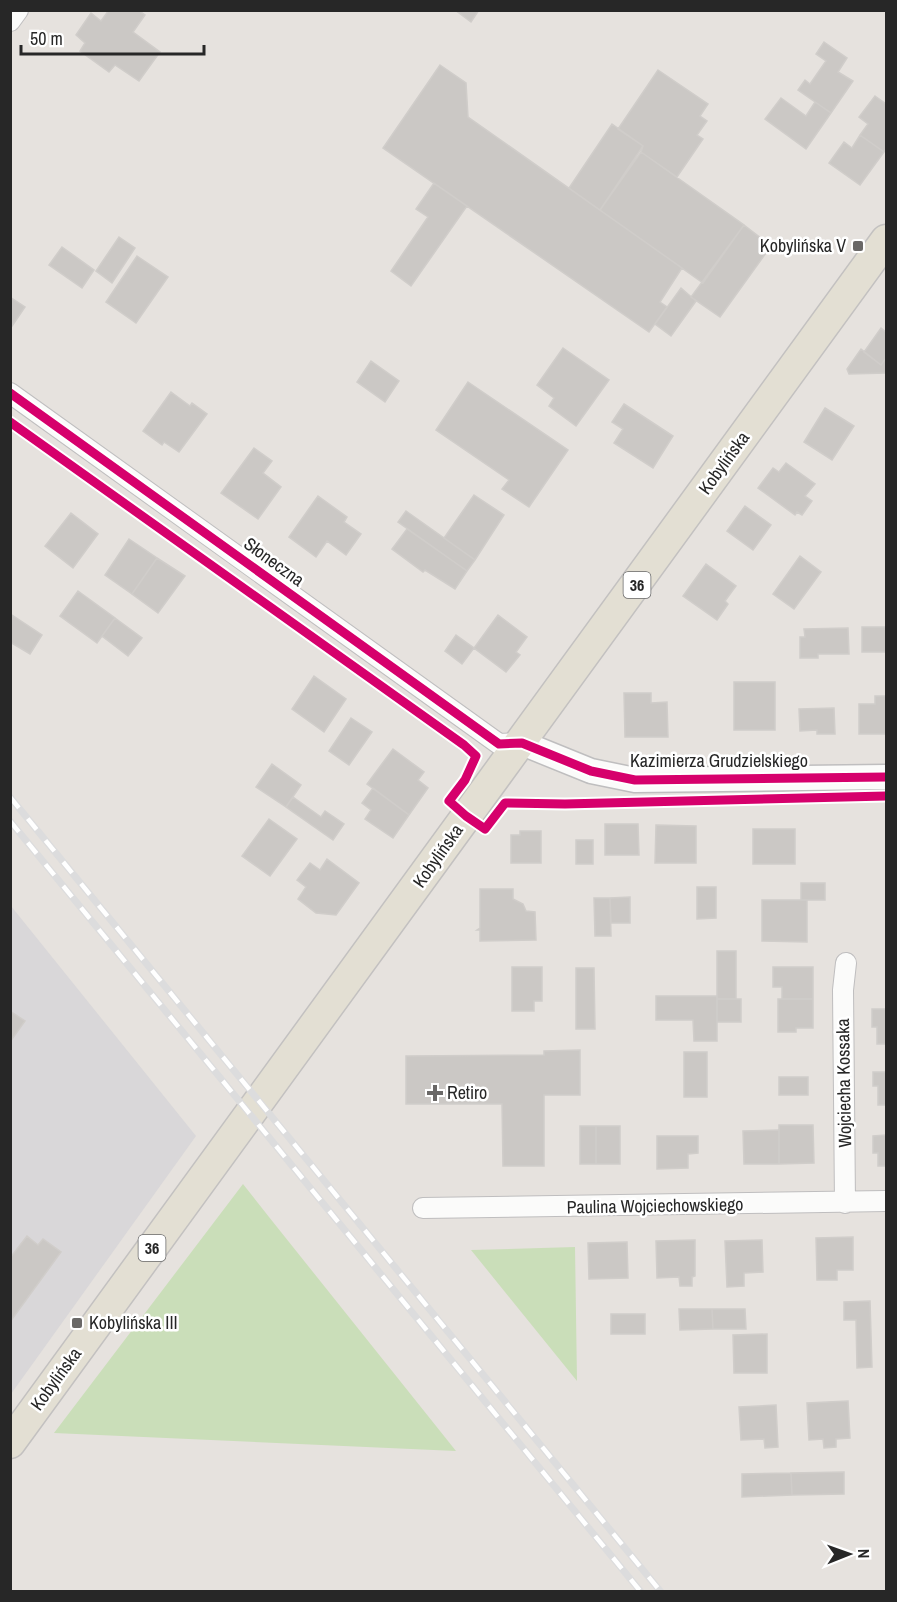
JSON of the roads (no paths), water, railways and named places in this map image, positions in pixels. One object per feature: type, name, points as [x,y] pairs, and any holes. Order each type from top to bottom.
[{"type":"main road","name":"Kobylińska","points":[[10,1443],[466,816],[522,743],[886,240]]},
{"type":"street","points":[[10,21],[18,10]]},
{"type":"street","name":"Słoneczna","points":[[10,393],[500,744],[522,743]]},
{"type":"street","name":"Kazimierza Grudzielskiego","points":[[522,743],[591,771],[635,780],[886,777]]},
{"type":"street","name":"Wojciecha Kossaka","points":[[845,1203],[843,990],[846,963]]},
{"type":"street","name":"Paulina Wojciechowskiego","points":[[423,1208],[886,1202]]},
{"type":"railway","points":[[10,797],[661,1592]]},
{"type":"railway","points":[[10,821],[641,1592]]},
{"type":"place","name":"Kobylińska V","points":[[858,246]]},
{"type":"place","name":"Retiro","points":[[435,1093]]},
{"type":"place","name":"Kobylińska III","points":[[77,1323]]}]
